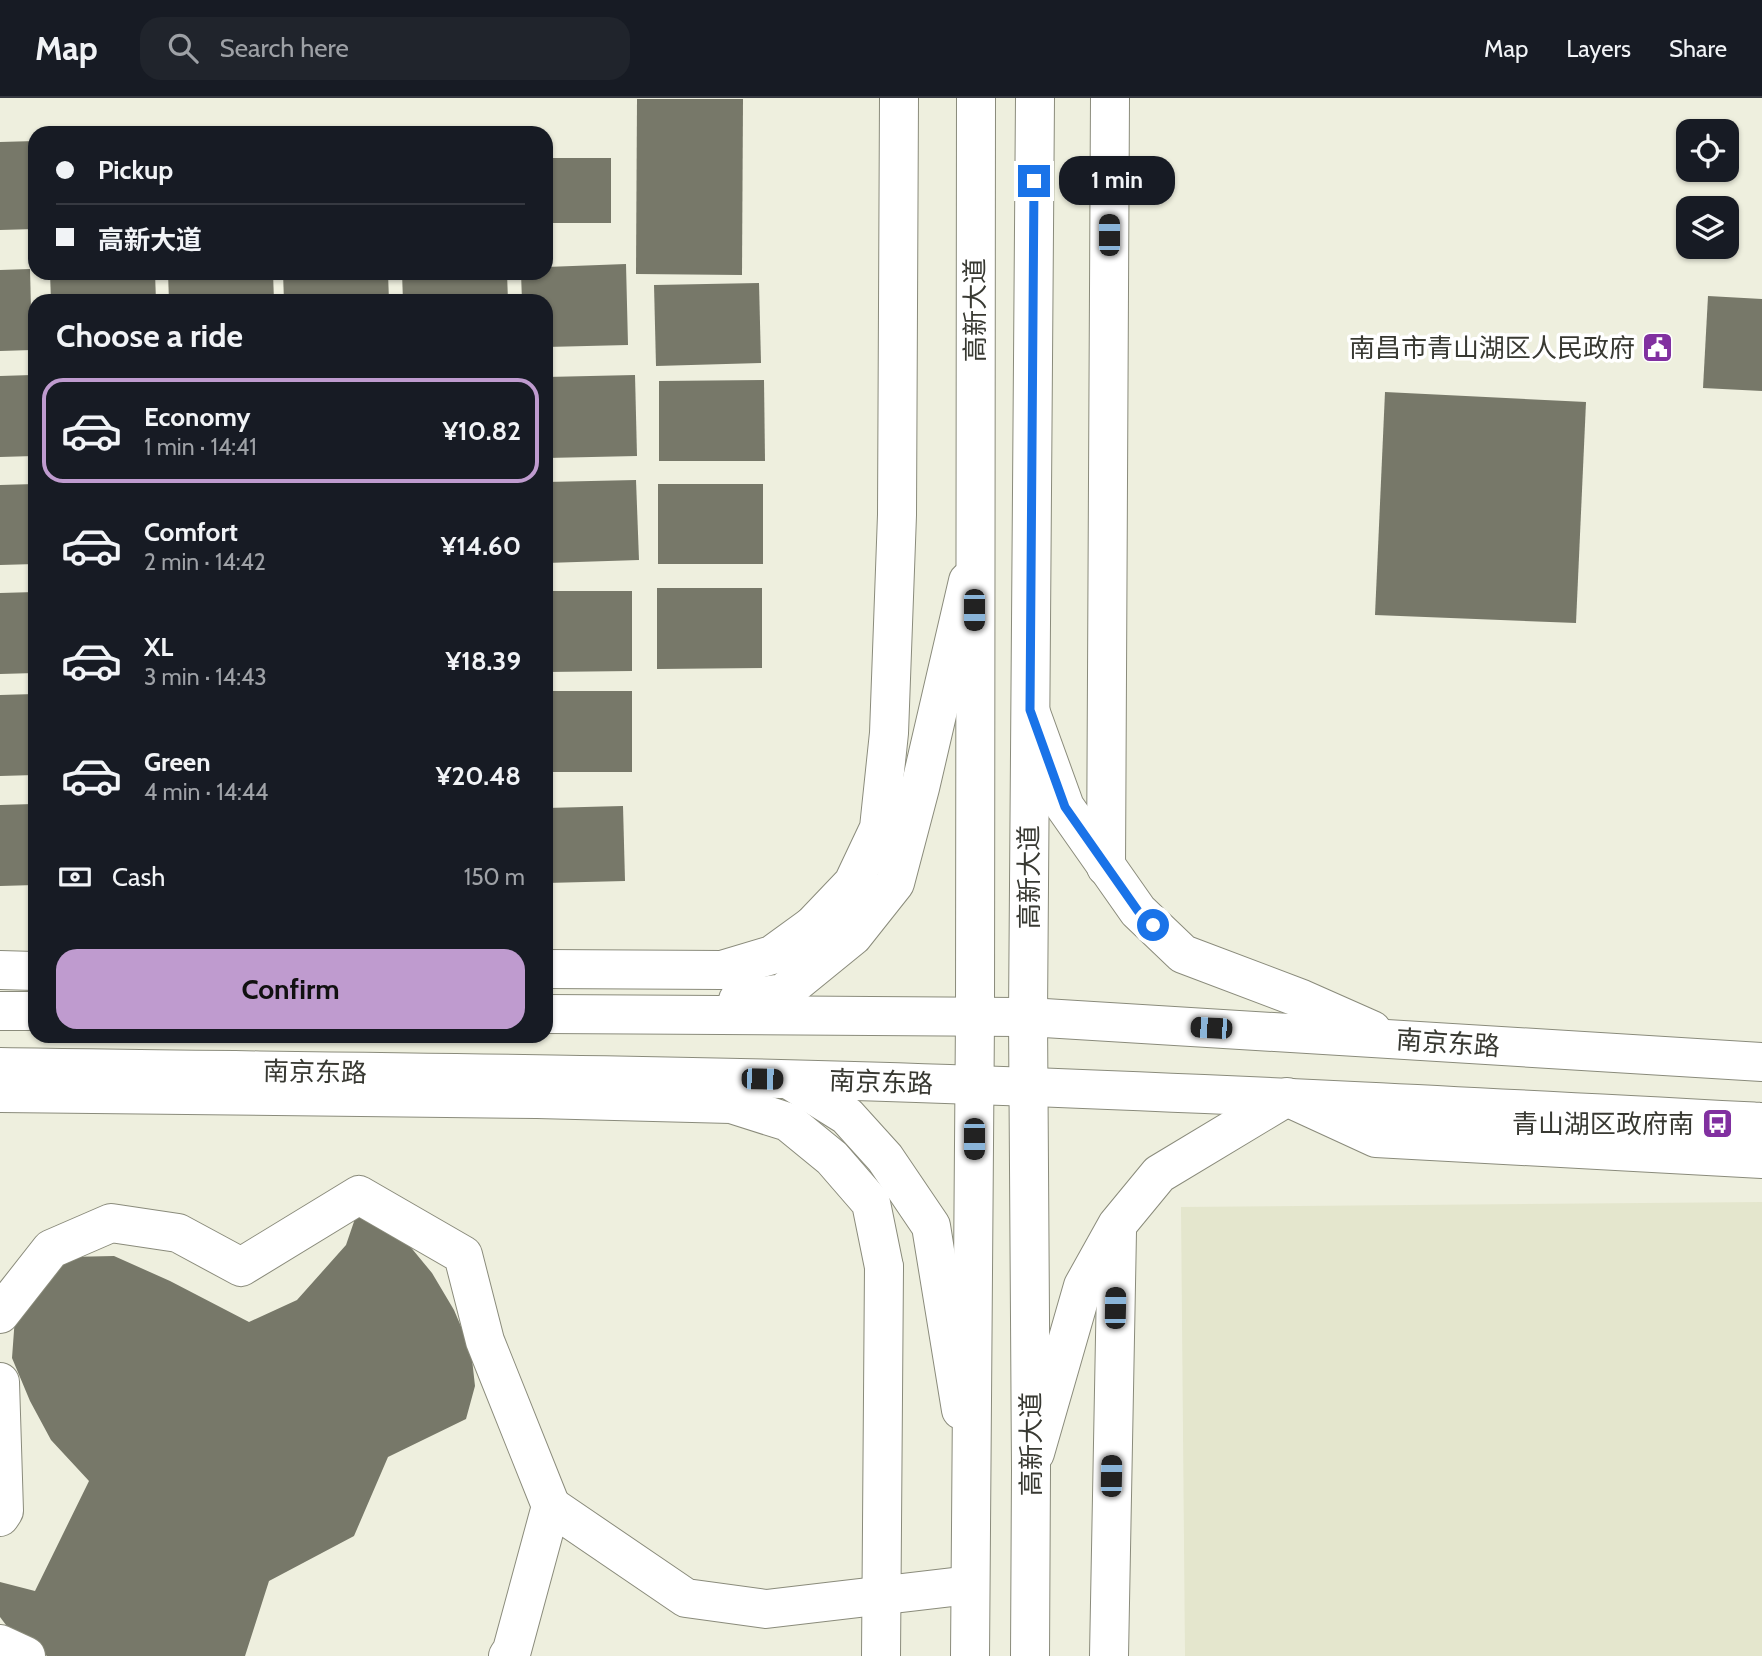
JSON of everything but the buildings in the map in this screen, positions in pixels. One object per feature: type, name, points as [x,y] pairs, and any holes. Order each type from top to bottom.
[{"type":"main road","points":[[553,969],[722,970],[772,955],[812,926],[853,883],[879,828],[888,747],[897,515],[899,98]]},
{"type":"main road","name":"高新大道","points":[[970,1656],[975,1017],[976,98]]},
{"type":"main road","name":"高新大道","points":[[1030,1656],[1028,1017],[1035,98]]},
{"type":"main road","points":[[1106,867],[1110,98]]},
{"type":"main road","points":[[640,1015],[783,993],[853,936],[895,883],[974,555]]},
{"type":"main road","points":[[1030,710],[1065,807],[1138,911],[1183,954],[1302,999],[1394,1039]]},
{"type":"main road","points":[[0,971],[28,971]]},
{"type":"main road","points":[[0,1011],[28,1011]]},
{"type":"main road","name":"南京东路","points":[[553,1014],[1028,1017],[1762,1062]]},
{"type":"main road","name":"南京东路","points":[[0,1067],[974,1085],[1287,1097],[1762,1122]]},
{"type":"main road","points":[[789,1080],[847,1116],[885,1158],[931,1226],[970,1467]]},
{"type":"main road","points":[[0,1093],[537,1098],[732,1104],[788,1122],[832,1158],[871,1203],[884,1267],[881,1656]]},
{"type":"main road","points":[[1031,1469],[1083,1286],[1117,1224],[1159,1174],[1287,1097],[1376,1138],[1762,1159]]},
{"type":"main road","points":[[0,1314],[51,1249],[111,1223],[178,1233],[241,1266],[359,1195],[463,1255],[485,1341],[551,1506],[685,1598],[766,1609],[970,1585]]},
{"type":"main road","points":[[1109,1656],[1117,1224]]},
{"type":"main road","points":[[0,1382],[4,1511],[0,1517]]},
{"type":"main road","points":[[508,1656],[512,1650],[551,1506]]},
{"type":"main road","points":[[0,1644],[26,1656]]},
{"type":"shaded area","points":[[1762,1202],[1762,1656],[1185,1656],[1181,1207]]},
{"type":"place","name":"南昌市青山湖区人民政府","points":[[1658,348]]},
{"type":"place","name":"青山湖区政府南","points":[[1717,1124]]},
{"type":"route","points":[[1034,181],[1030,710],[1065,807],[1138,911],[1153,925]]}]
